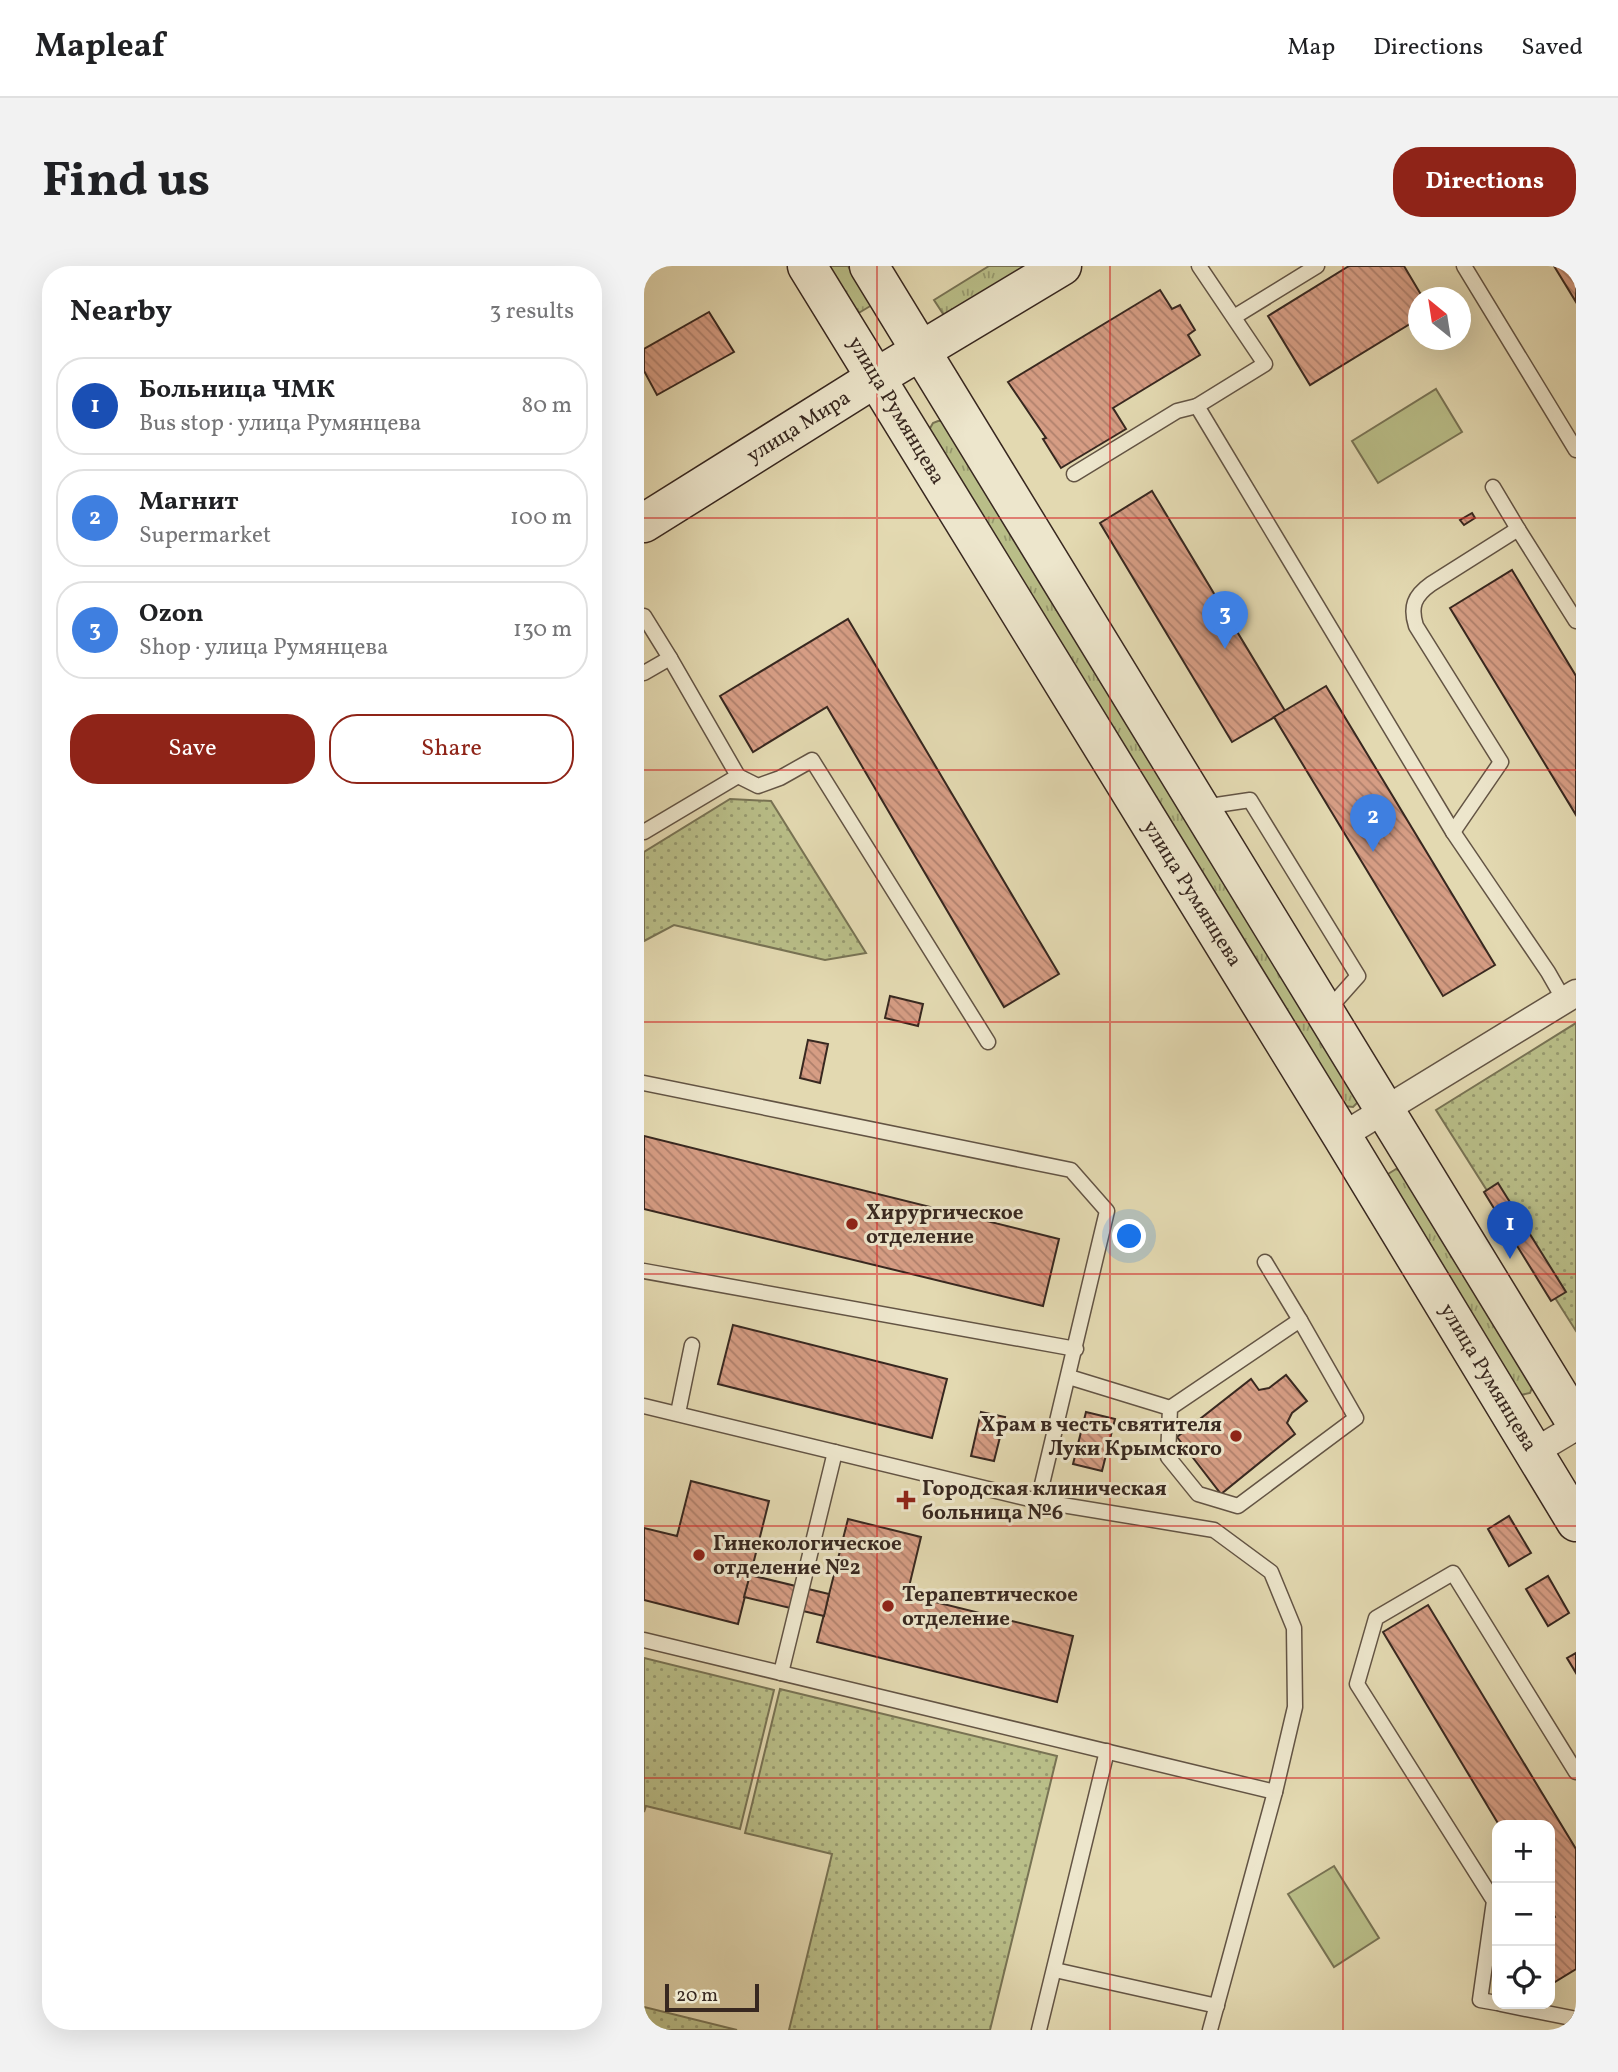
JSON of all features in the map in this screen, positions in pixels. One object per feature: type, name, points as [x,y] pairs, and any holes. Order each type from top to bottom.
[{"type":"main road","name":"улица Румянцева","points":[[807,266],[1576,1522]]},
{"type":"main road","points":[[869,266],[1576,1425]]},
{"type":"main road","name":"улица Мира","points":[[644,523],[877,377],[1062,266]]},
{"type":"street","points":[[1342,1136],[1570,996]]},
{"type":"street","points":[[1534,1452],[1576,1425]]},
{"type":"lane","points":[[1074,474],[1177,411],[1197,406],[1265,364],[1199,266]]},
{"type":"lane","points":[[1234,317],[1317,266]]},
{"type":"lane","points":[[1464,266],[1576,450]]},
{"type":"lane","points":[[1197,406],[1453,832],[1548,972],[1570,996]]},
{"type":"lane","points":[[1493,486],[1576,621]]},
{"type":"lane","points":[[1453,832],[1501,762],[1416,626],[1412,612],[1413,603],[1422,591],[1518,529]]},
{"type":"lane","points":[[644,616],[738,776],[758,786],[780,778],[812,760],[988,1042]]},
{"type":"lane","points":[[644,673],[670,658]]},
{"type":"lane","points":[[644,832],[738,776]]},
{"type":"lane","points":[[644,1083],[1071,1170],[1107,1210],[1038,1501]]},
{"type":"lane","points":[[1170,1408],[1168,1457],[1198,1494],[1238,1506],[1356,1419],[1265,1262]]},
{"type":"lane","points":[[644,1271],[1076,1349]]},
{"type":"lane","points":[[1170,1408],[1300,1320]]},
{"type":"lane","points":[[678,1413],[692,1345]]},
{"type":"lane","points":[[1069,1377],[1170,1408]]},
{"type":"lane","points":[[644,1406],[1038,1501],[1214,1530],[1271,1572],[1294,1628],[1295,1707],[1275,1792],[1210,2030]]},
{"type":"lane","points":[[781,1673],[835,1452]]},
{"type":"lane","points":[[1492,2002],[1480,2000],[1494,1901],[1357,1684],[1376,1618],[1453,1573],[1576,1772]]},
{"type":"lane","points":[[644,1640],[1275,1792]]},
{"type":"lane","points":[[1039,2030],[1107,1751]]},
{"type":"lane","points":[[1055,1970],[1217,2006]]},
{"type":"lane","points":[[1528,2009],[1576,2019]]},
{"type":"green space","points":[[827,266],[848,266],[872,305],[857,314]]},
{"type":"green space","points":[[989,266],[1041,266],[949,323],[934,300]]},
{"type":"green space","points":[[1436,389],[1462,432],[1378,483],[1352,441]]},
{"type":"green space","points":[[943,421],[1358,1098],[1353,1107],[1344,1106],[929,430],[933,423]]},
{"type":"green space","points":[[730,799],[771,801],[866,953],[825,960],[674,925],[644,941],[644,852]]},
{"type":"green space","points":[[1576,1023],[1576,1331],[1436,1110]]},
{"type":"green space","points":[[1396,1169],[1401,1171],[1530,1383],[1530,1393],[1521,1395],[1388,1178],[1388,1174]]},
{"type":"green space","points":[[644,1658],[774,1690],[740,1829],[646,1806],[644,1812]]},
{"type":"green space","points":[[780,1689],[1057,1756],[990,2030],[789,2030],[832,1854],[745,1833]]},
{"type":"green space","points":[[1334,1866],[1379,1938],[1334,1967],[1288,1894]]},
{"type":"green space","points":[[644,2007],[737,2030],[644,2030]]},
{"type":"building","points":[[1349,266],[1404,266],[1416,287],[1408,287],[1408,325],[1310,385],[1268,316]]},
{"type":"building","points":[[1554,266],[1576,266],[1576,302]]},
{"type":"building","points":[[1160,290],[1172,309],[1180,305],[1195,330],[1188,335],[1200,355],[1113,408],[1126,429],[1061,468],[1043,439],[1046,438],[1008,382]]},
{"type":"building","points":[[709,312],[734,352],[657,395],[644,371],[644,349]]},
{"type":"building","points":[[1152,491],[1285,711],[1232,742],[1100,523]]},
{"type":"building","points":[[1472,513],[1475,518],[1464,525],[1460,520]]},
{"type":"building","points":[[1512,570],[1576,676],[1576,815],[1450,608]]},
{"type":"building","points":[[848,619],[1059,974],[1004,1007],[827,707],[753,752],[720,696]]},
{"type":"building","points":[[1326,686],[1495,965],[1443,996],[1274,717]]},
{"type":"building","points":[[890,996],[923,1004],[918,1026],[885,1018]]},
{"type":"building","points":[[808,1040],[828,1044],[820,1083],[800,1078]]},
{"type":"building","name":"Хирургическое отделение","points":[[644,1136],[1059,1239],[1043,1306],[644,1209]]},
{"type":"building","points":[[1498,1183],[1566,1292],[1551,1301],[1484,1192]]},
{"type":"building","points":[[733,1325],[947,1379],[932,1438],[718,1384]]},
{"type":"building","name":"Храм в честь святителя Луки Крымского","points":[[1286,1375],[1307,1401],[1292,1413],[1287,1423],[1295,1434],[1221,1494],[1177,1437],[1251,1379],[1259,1390],[1269,1388]]},
{"type":"building","points":[[981,1412],[1005,1417],[994,1461],[971,1456]]},
{"type":"building","points":[[1086,1412],[1115,1419],[1102,1471],[1073,1464]]},
{"type":"building","name":"Гинекологическое отделение №2","points":[[691,1481],[769,1501],[738,1624],[644,1600],[644,1528],[677,1536]]},
{"type":"building","points":[[1509,1516],[1531,1553],[1509,1566],[1488,1529]]},
{"type":"building","name":"Терапевтическое отделение","points":[[848,1519],[921,1537],[907,1595],[1073,1636],[1057,1702],[817,1642]]},
{"type":"building","points":[[750,1575],[829,1594],[824,1616],[744,1597]]},
{"type":"building","points":[[1548,1576],[1569,1613],[1548,1626],[1526,1589]]},
{"type":"building","points":[[1428,1605],[1576,1849],[1576,1969],[1555,1982],[1555,1820],[1496,1820],[1383,1632]]},
{"type":"building","points":[[1576,1653],[1576,1673],[1567,1658]]},
{"type":"place","name":"Ozon","points":[[1225,649]]},
{"type":"place","name":"Магнит","points":[[1373,852]]},
{"type":"place","name":"Хирургическое отделение","points":[[852,1224]]},
{"type":"place","name":"Больница ЧМК","points":[[1510,1259]]},
{"type":"place","name":"Храм в честь святителя Луки Крымского","points":[[1236,1436]]},
{"type":"place","name":"Городская клиническая больница №6","points":[[906,1500]]},
{"type":"place","name":"Гинекологическое отделение №2","points":[[699,1555]]},
{"type":"place","name":"Терапевтическое отделение","points":[[888,1606]]}]
